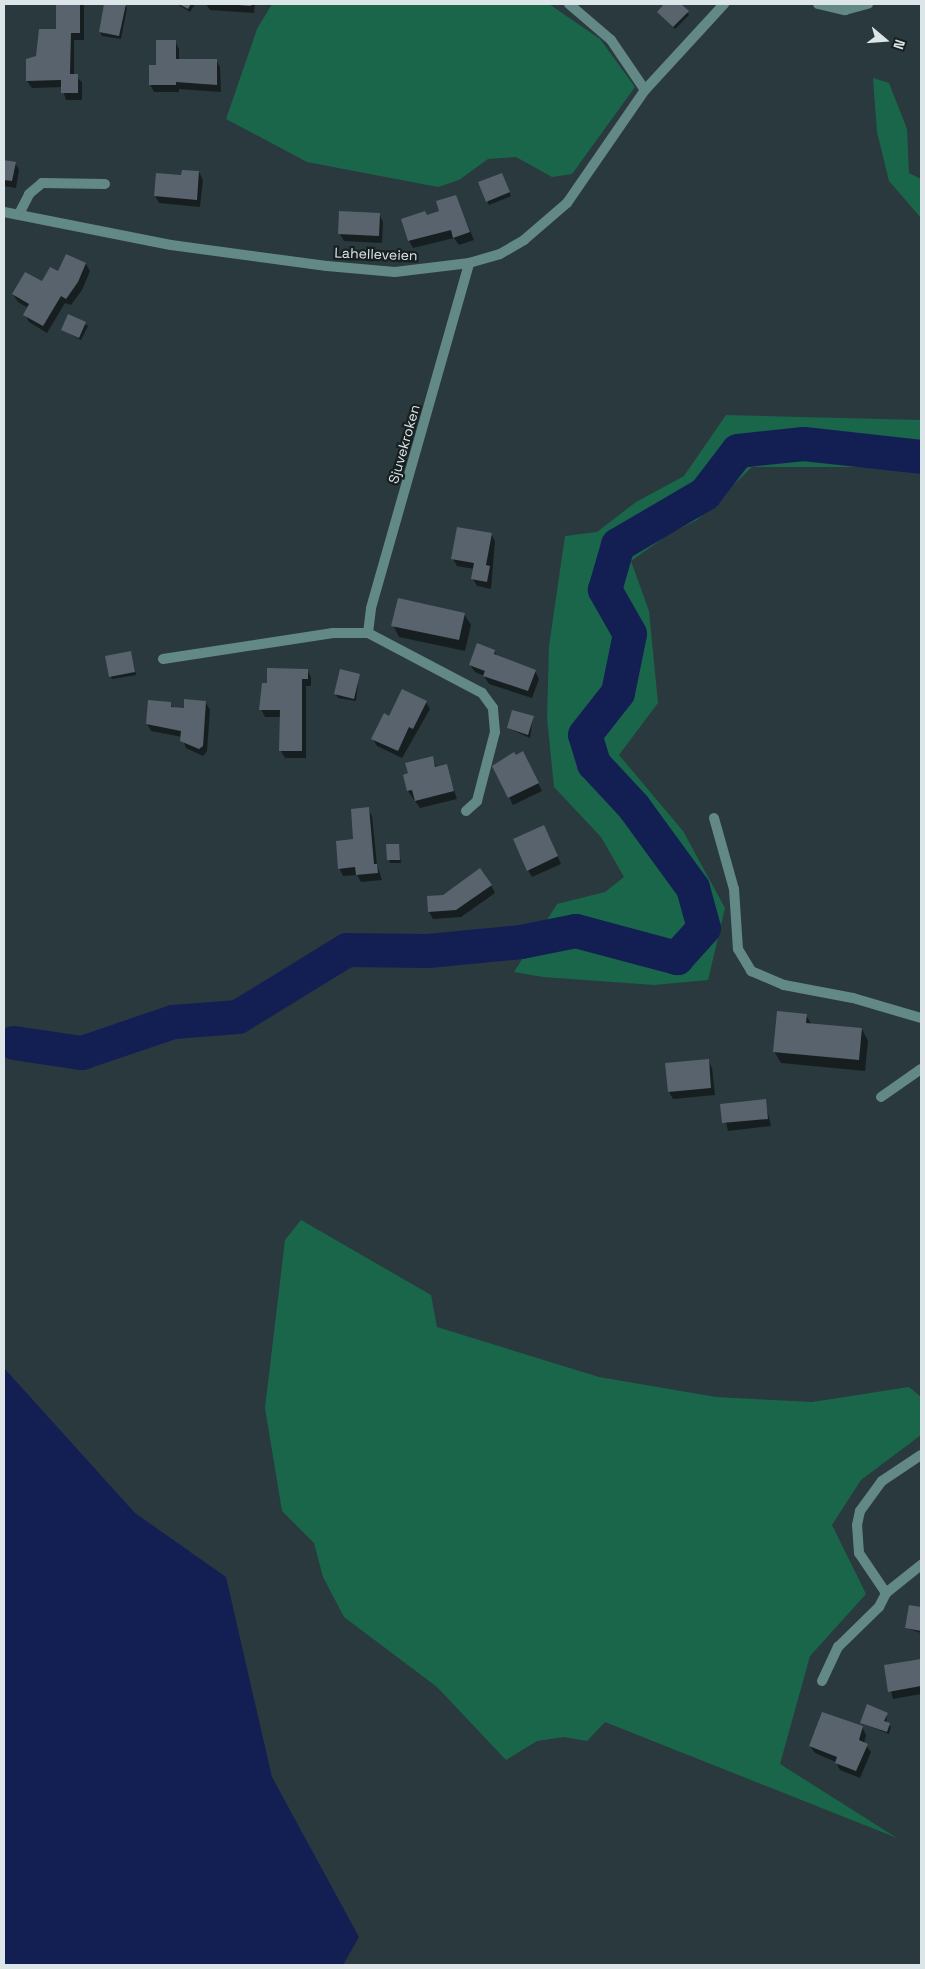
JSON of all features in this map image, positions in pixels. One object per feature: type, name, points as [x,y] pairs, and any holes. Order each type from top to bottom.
[{"type":"street","points":[[569,4],[611,40],[645,90]]},
{"type":"street","name":"Lahelleveien","points":[[4,212],[172,245],[328,266],[395,272],[469,263],[500,254],[539,229],[560,210],[645,90],[724,4]]},
{"type":"street","points":[[818,4],[845,10],[868,4]]},
{"type":"street","points":[[19,214],[29,194],[42,184],[105,184]]},
{"type":"street","name":"Sjuvekroken","points":[[368,633],[371,608],[469,263]]},
{"type":"street","points":[[163,660],[333,633],[368,633],[482,692],[493,708],[493,741],[477,801],[466,811]]},
{"type":"street","points":[[714,818],[734,889],[738,949],[751,971],[784,985],[853,998],[921,1018]]},
{"type":"street","points":[[880,1097],[921,1068]]},
{"type":"street","points":[[886,1593],[859,1553],[856,1526],[860,1511],[873,1490],[921,1455]]},
{"type":"street","points":[[822,1681],[838,1647],[879,1607],[886,1593],[921,1565]]},
{"type":"green space","points":[[272,4],[549,4],[600,39],[635,87],[572,174],[552,177],[516,157],[488,159],[459,180],[438,187],[307,162],[226,119],[257,29]]},
{"type":"green space","points":[[873,78],[889,83],[907,129],[909,173],[921,179],[921,218],[889,181],[877,132]]},
{"type":"green space","points":[[726,415],[921,420],[921,467],[752,467],[697,520],[669,534],[631,561],[649,611],[658,703],[619,755],[683,831],[725,908],[708,980],[654,985],[543,977],[514,972],[557,904],[605,892],[624,877],[601,837],[554,787],[547,718],[549,646],[565,536],[597,532],[636,502],[684,476]]},
{"type":"green space","points":[[301,1220],[431,1295],[437,1327],[599,1377],[716,1397],[812,1402],[909,1387],[921,1397],[921,1435],[861,1480],[832,1525],[866,1594],[810,1656],[780,1764],[897,1838],[605,1722],[587,1741],[564,1737],[537,1741],[506,1760],[437,1687],[344,1617],[323,1577],[314,1543],[282,1511],[265,1408],[285,1240]]},
{"type":"water","points":[[4,1041],[14,1043],[15,1054],[4,1055]]},
{"type":"water","points":[[4,1368],[135,1513],[226,1577],[272,1777],[359,1937],[343,1965],[4,1965]]},
{"type":"building","points":[[56,4],[80,4],[80,33],[71,33],[70,74],[78,74],[78,93],[61,93],[61,80],[26,81],[26,59],[36,56],[39,29],[56,29]]},
{"type":"building","points":[[104,4],[126,4],[119,36],[99,32]]},
{"type":"building","points":[[179,4],[191,4],[188,9]]},
{"type":"building","points":[[251,4],[251,6],[238,5]]},
{"type":"building","points":[[664,4],[681,4],[689,11],[673,27],[657,12]]},
{"type":"building","points":[[156,40],[176,40],[176,59],[217,59],[217,85],[176,82],[176,85],[149,85],[149,65],[156,65]]},
{"type":"building","points":[[4,160],[16,162],[12,181],[4,180]]},
{"type":"building","points":[[182,170],[199,171],[197,200],[154,196],[156,173],[181,175]]},
{"type":"building","points":[[502,173],[510,192],[486,202],[478,182]]},
{"type":"building","points":[[456,195],[470,232],[453,238],[451,230],[408,241],[401,219],[425,211],[427,215],[439,211],[436,201]]},
{"type":"building","points":[[339,211],[380,213],[379,236],[338,234]]},
{"type":"building","points":[[66,254],[86,263],[78,282],[66,299],[61,296],[43,326],[23,315],[29,304],[12,294],[25,272],[42,281],[50,267],[58,271]]},
{"type":"building","points":[[68,314],[86,322],[79,338],[61,330]]},
{"type":"building","points":[[457,527],[492,533],[486,565],[490,566],[487,582],[471,579],[474,563],[451,559]]},
{"type":"building","points":[[398,598],[465,613],[459,640],[391,626]]},
{"type":"building","points":[[477,643],[495,650],[494,654],[536,670],[528,691],[483,676],[485,671],[469,665]]},
{"type":"building","points":[[131,651],[135,672],[109,677],[105,656]]},
{"type":"building","points":[[267,668],[308,669],[308,679],[302,679],[302,751],[279,751],[280,710],[259,710],[262,683],[267,683]]},
{"type":"building","points":[[340,669],[360,674],[354,699],[334,694]]},
{"type":"building","points":[[402,689],[427,701],[413,729],[409,727],[398,751],[371,739],[384,713],[389,716]]},
{"type":"building","points":[[184,699],[206,701],[203,746],[199,749],[180,741],[181,731],[146,724],[148,700],[171,702],[171,707],[184,708]]},
{"type":"building","points":[[512,710],[534,716],[528,735],[507,728]]},
{"type":"building","points":[[523,751],[539,783],[508,798],[492,766],[514,752],[516,755]]},
{"type":"building","points":[[433,756],[435,767],[447,764],[454,791],[415,801],[412,790],[407,791],[403,775],[408,773],[405,763]]},
{"type":"building","points":[[369,807],[374,864],[377,864],[378,873],[356,875],[355,867],[338,869],[336,841],[353,839],[351,809]]},
{"type":"building","points":[[544,825],[558,856],[527,871],[513,839]]},
{"type":"building","points":[[386,844],[399,844],[400,860],[387,860]]},
{"type":"building","points":[[480,868],[492,885],[456,910],[428,912],[427,896],[443,895]]},
{"type":"building","points":[[777,1011],[807,1014],[806,1023],[862,1028],[859,1060],[773,1052]]},
{"type":"building","points":[[709,1059],[711,1088],[668,1092],[665,1063]]},
{"type":"building","points":[[766,1099],[768,1119],[722,1123],[720,1104]]},
{"type":"building","points":[[909,1605],[921,1607],[921,1631],[905,1628]]},
{"type":"building","points":[[921,1659],[921,1686],[888,1692],[884,1665]]},
{"type":"building","points":[[867,1704],[888,1713],[884,1721],[890,1723],[887,1732],[860,1723]]},
{"type":"building","points":[[822,1712],[863,1726],[859,1740],[868,1744],[856,1771],[835,1763],[837,1757],[809,1746]]},
{"type":"waterway","points":[[14,1043],[82,1053],[173,1022],[238,1017],[347,950],[428,951],[521,942],[576,931],[677,958],[704,928],[693,888],[634,807],[594,764],[585,735],[618,693],[630,634],[605,590],[618,545],[705,494],[738,451],[804,444],[921,457]]}]
